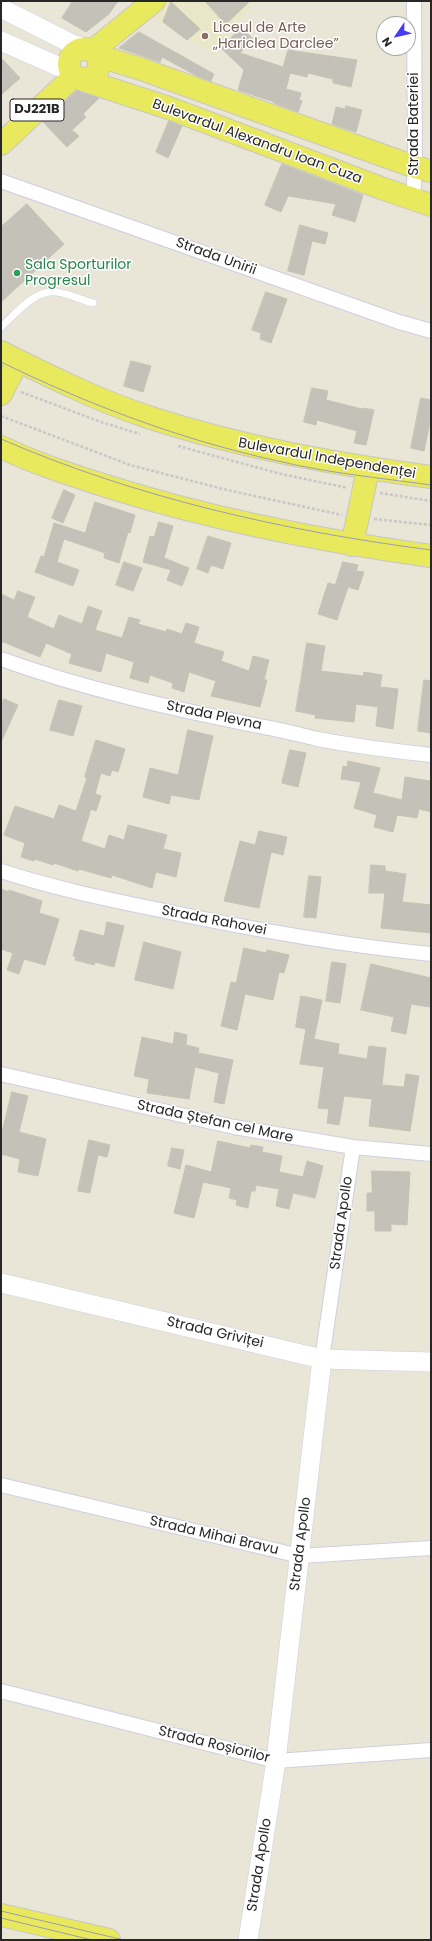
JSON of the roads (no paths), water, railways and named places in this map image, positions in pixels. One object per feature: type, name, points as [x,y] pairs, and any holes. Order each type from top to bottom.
[{"type":"main road","points":[[92,52],[154,1]]},
{"type":"main road","name":"Bulevardul Alexandru Ioan Cuza","points":[[1,8],[72,44],[92,52],[423,169]]},
{"type":"main road","name":"Bulevardul Alexandru Ioan Cuza","points":[[1,41],[76,76],[176,110],[422,202]]},
{"type":"main road","name":"DJ221B","points":[[1,144],[76,76],[92,77],[98,69],[99,64],[92,52]]},
{"type":"main road","points":[[1,394],[10,357]]},
{"type":"main road","name":"Bulevardul Independenței","points":[[10,357],[98,398],[146,416],[203,434],[282,454],[431,478]]},
{"type":"main road","points":[[1,448],[40,465],[158,502],[223,519],[352,545],[431,556]]},
{"type":"main road","points":[[352,545],[368,469]]},
{"type":"main road","name":"Strada Griviței","points":[[1,1283],[322,1359],[431,1362]]},
{"type":"main road","name":"Strada Apollo","points":[[248,1940],[276,1761],[322,1359]]},
{"type":"main road","points":[[1,1915],[108,1940]]},
{"type":"street","name":"Strada Bateriei","points":[[414,1],[423,169],[422,202]]},
{"type":"street","name":"Strada Unirii","points":[[1,181],[399,322],[431,331]]},
{"type":"street","name":"Strada Plevna","points":[[1,660],[110,694],[318,739],[431,755]]},
{"type":"street","name":"Strada Rahovei","points":[[1,871],[94,896],[249,929],[341,944],[431,954]]},
{"type":"street","name":"Strada Ștefan cel Mare","points":[[1,1074],[234,1128],[353,1148],[431,1154]]},
{"type":"street","name":"Strada Apollo","points":[[322,1359],[353,1148]]},
{"type":"street","name":"Strada Mihai Bravu","points":[[1,1485],[300,1556],[431,1548]]},
{"type":"street","name":"Strada Roșiorilor","points":[[1,1691],[276,1761],[431,1750]]},
{"type":"lane","points":[[1,327],[34,298],[43,293],[57,292],[93,303]]},
{"type":"tram line","points":[[1,362],[102,407],[136,420],[207,443],[316,469],[431,485]]},
{"type":"tram line","points":[[1,439],[52,460],[105,479],[212,510],[321,533],[431,550]]},
{"type":"tram line","points":[[1,1911],[124,1940]]},
{"type":"tram line","points":[[1,1918],[92,1940]]},
{"type":"place","name":"Liceul de Arte „Hariclea Darclee”","points":[[205,36]]},
{"type":"place","name":"Sala Sporturilor Progresul","points":[[17,273]]}]
